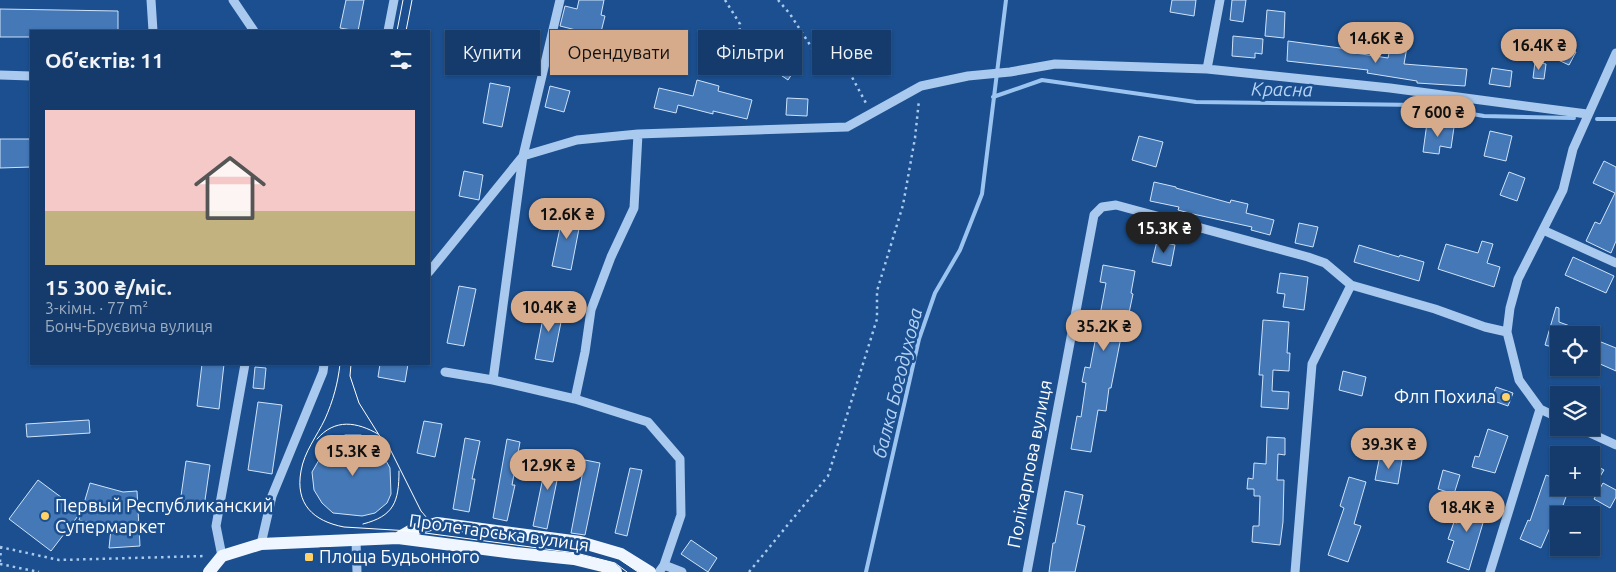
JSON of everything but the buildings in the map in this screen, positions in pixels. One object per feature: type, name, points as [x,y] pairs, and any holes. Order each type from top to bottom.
[{"type":"main road","name":"Пролетарська вулиця","points":[[398,538],[410,531],[437,523],[580,542],[621,554],[650,572]]},
{"type":"main road","points":[[210,572],[222,556],[261,544],[398,538]]},
{"type":"main road","name":"Пролетарська вулиця","points":[[398,538],[574,559],[611,568],[616,572]]},
{"type":"street","points":[[151,0],[153,30]]},
{"type":"street","points":[[233,0],[253,30]]},
{"type":"street","points":[[388,30],[394,0]]},
{"type":"street","points":[[493,380],[523,156],[560,0]]},
{"type":"street","points":[[1207,69],[1220,0]]},
{"type":"street","points":[[1550,414],[1540,409],[1519,380],[1506,332],[1510,308],[1518,279],[1531,250],[1564,190],[1573,148],[1616,53]]},
{"type":"street","points":[[430,271],[523,156],[577,140],[638,134],[847,127],[921,86],[968,76],[1010,72],[1055,64],[1207,69],[1390,88],[1587,114]]},
{"type":"street","points":[[0,75],[30,76]]},
{"type":"street","points":[[574,399],[585,352],[590,310],[611,257],[634,208],[638,134]]},
{"type":"street","name":"Полікарпова вулиця","points":[[1027,572],[1094,215],[1102,207],[1116,205],[1325,263],[1350,285]]},
{"type":"street","points":[[1543,230],[1616,263]]},
{"type":"street","points":[[1295,572],[1312,364],[1350,285],[1435,309],[1485,327],[1506,332]]},
{"type":"street","points":[[222,556],[216,526],[244,365]]},
{"type":"street","points":[[261,544],[272,496],[323,372],[324,365]]},
{"type":"street","points":[[445,372],[493,380],[574,399],[648,422],[680,459],[681,515],[662,568],[682,572]]},
{"type":"street","points":[[1490,572],[1540,409]]},
{"type":"street","points":[[1596,436],[1616,445]]},
{"type":"street","points":[[356,540],[357,572]]},
{"type":"path","points":[[725,0],[740,24],[740,30]]},
{"type":"path","points":[[778,0],[790,14],[812,48],[846,66],[872,113]]},
{"type":"path","points":[[748,572],[828,476],[877,319],[877,291],[903,205],[915,138],[921,86]]},
{"type":"path","points":[[40,572],[0,563],[1,548],[59,560],[222,556]]},
{"type":"waterway","name":"балка Богодухова","points":[[866,572],[919,339],[935,293],[960,250],[982,194],[1006,0]]},
{"type":"waterway","name":"Красна","points":[[993,97],[1042,80],[1196,102],[1419,105],[1484,116],[1574,118]]},
{"type":"waterway","name":"Красна","points":[[1597,119],[1616,119]]},
{"type":"tram line","points":[[397,30],[403,0]]},
{"type":"tram line","points":[[406,30],[412,0]]},
{"type":"tram line","points":[[340,365],[336,385],[325,419],[308,451],[301,471],[301,493],[304,502],[315,515],[323,520],[344,527],[410,531],[576,553],[615,563],[627,572]]},
{"type":"tram line","points":[[351,365],[350,376],[359,403],[379,435],[388,445],[421,511],[433,525],[452,531]]},
{"type":"tram line","points":[[317,439],[331,428],[346,424],[362,427],[378,434]]},
{"type":"tram line","points":[[363,524],[382,517],[393,506],[398,491],[399,471]]},
{"type":"tram line","points":[[622,561],[638,572]]},
{"type":"place","name":"Флп Похила","points":[[1506,397]]},
{"type":"place","name":"Первый Республиканский Супермаркет","points":[[45,516]]},
{"type":"place","name":"Площа Будьонного","points":[[309,557]]}]
